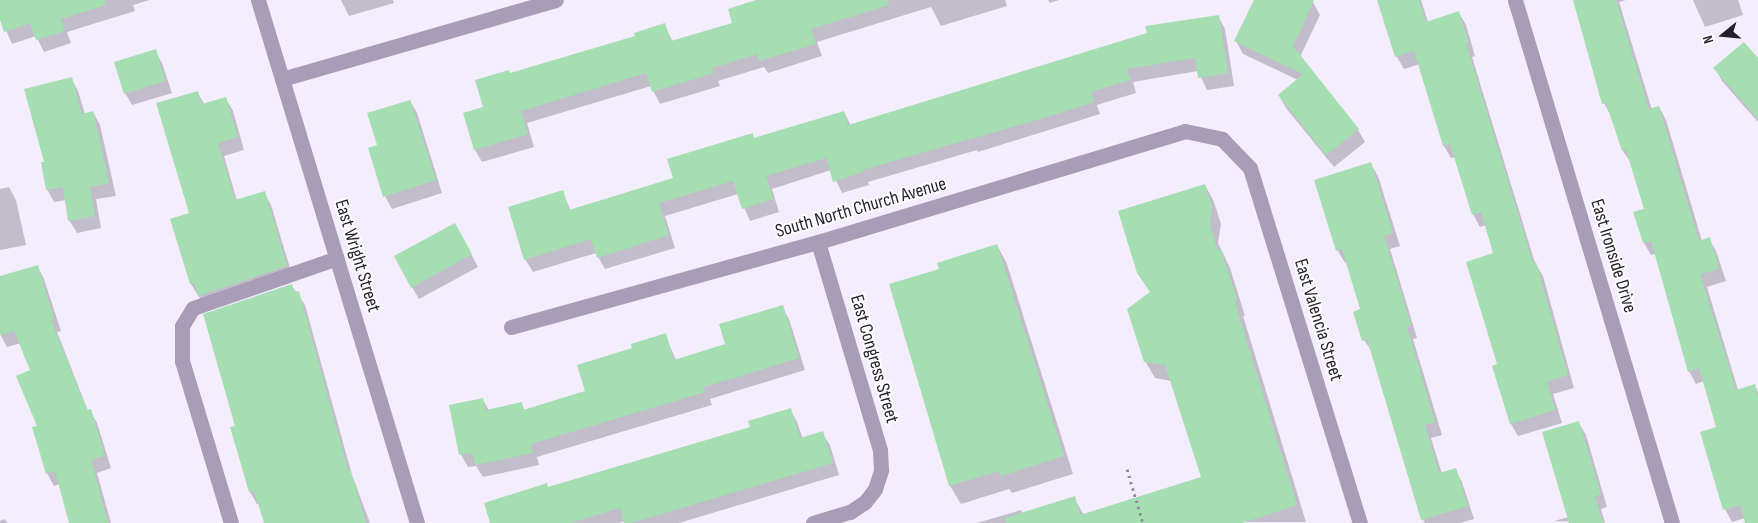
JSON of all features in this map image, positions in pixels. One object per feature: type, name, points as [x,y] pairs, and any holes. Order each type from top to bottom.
[{"type":"street","name":"East Wright Street","points":[[258,0],[417,523]]},
{"type":"street","points":[[282,79],[556,0]]},
{"type":"street","name":"East Ironside Drive","points":[[1515,0],[1672,523]]},
{"type":"street","name":"South North Church Avenue","points":[[511,327],[818,242],[1185,131],[1222,139]]},
{"type":"street","name":"East Valencia Street","points":[[1222,139],[1250,168],[1360,523]]},
{"type":"street","name":"East Congress Street","points":[[813,523],[850,512],[864,502],[875,489],[881,470],[880,450],[818,242]]},
{"type":"street","points":[[231,523],[182,361],[182,326],[193,308],[337,258]]},
{"type":"path","points":[[1127,469],[1143,523]]},
{"type":"building","points":[[0,0],[105,0],[106,5],[61,19],[65,31],[36,40],[30,23],[4,32],[0,20]]},
{"type":"building","points":[[756,0],[888,0],[889,5],[811,29],[816,44],[759,61],[757,54],[712,68],[714,73],[652,92],[646,73],[521,111],[528,134],[474,150],[463,113],[483,107],[475,80],[509,70],[510,73],[635,36],[634,33],[665,23],[671,41],[732,23],[728,9]]},
{"type":"building","points":[[1254,0],[1314,0],[1293,46],[1359,129],[1326,155],[1278,95],[1303,74],[1234,41]]},
{"type":"building","points":[[1377,0],[1419,0],[1426,22],[1459,11],[1469,43],[1466,44],[1533,263],[1536,262],[1568,375],[1547,382],[1555,410],[1510,424],[1492,366],[1497,364],[1466,262],[1493,253],[1481,212],[1472,215],[1450,144],[1443,146],[1414,51],[1395,57]]},
{"type":"building","points":[[1573,0],[1616,0],[1649,109],[1659,106],[1699,241],[1710,237],[1719,269],[1700,274],[1736,390],[1755,384],[1758,396],[1758,523],[1745,523],[1740,505],[1723,510],[1700,432],[1716,427],[1699,368],[1688,372],[1651,241],[1643,243],[1633,212],[1644,209],[1626,150],[1622,151],[1606,103],[1602,104]]},
{"type":"building","points":[[1219,15],[1228,73],[1198,78],[1195,58],[1127,69],[1130,80],[1091,92],[1094,102],[862,170],[863,172],[833,182],[826,158],[766,176],[773,199],[742,209],[733,181],[659,203],[669,235],[597,258],[591,239],[524,260],[508,207],[563,190],[569,210],[673,178],[667,159],[753,133],[754,138],[844,111],[848,125],[1147,33],[1145,26]]},
{"type":"building","points":[[1744,42],[1758,58],[1758,119],[1713,68]]},
{"type":"building","points":[[156,49],[165,81],[124,94],[114,62]]},
{"type":"building","points":[[72,77],[82,114],[93,111],[109,183],[90,187],[95,216],[68,221],[63,187],[46,190],[41,162],[44,162],[24,89]]},
{"type":"building","points":[[198,91],[202,104],[226,97],[238,137],[218,143],[235,200],[265,191],[287,266],[198,296],[194,283],[190,284],[170,219],[189,213],[156,103]]},
{"type":"building","points":[[410,100],[436,180],[383,197],[368,148],[377,145],[367,113]]},
{"type":"building","points":[[1371,162],[1393,233],[1384,236],[1411,325],[1407,327],[1435,422],[1425,425],[1439,473],[1456,468],[1468,506],[1421,520],[1367,339],[1362,341],[1353,312],[1360,309],[1342,249],[1336,251],[1314,180]]},
{"type":"building","points":[[1205,184],[1212,207],[1210,226],[1218,251],[1221,250],[1237,299],[1234,300],[1297,505],[1242,523],[1006,523],[1005,518],[1075,496],[1080,515],[1201,477],[1165,365],[1144,362],[1127,309],[1150,292],[1137,273],[1118,211]]},
{"type":"building","points":[[455,223],[472,254],[411,288],[394,256]]},
{"type":"building","points":[[997,244],[1064,456],[1000,476],[999,471],[949,486],[889,284],[939,269],[937,263]]},
{"type":"building","points":[[38,265],[54,319],[51,320],[87,410],[91,409],[105,456],[91,460],[108,523],[69,523],[55,471],[46,474],[32,427],[37,426],[16,376],[30,370],[14,331],[0,335],[0,276]]},
{"type":"building","points":[[292,284],[294,292],[299,291],[348,470],[350,469],[366,523],[264,523],[254,491],[249,492],[230,427],[235,426],[203,314]]},
{"type":"building","points":[[783,305],[799,358],[704,387],[705,392],[531,444],[532,453],[475,465],[472,453],[459,455],[449,405],[483,398],[486,410],[522,402],[523,410],[585,391],[577,365],[632,348],[631,344],[666,333],[674,360],[725,344],[719,324]]},
{"type":"building","points":[[791,408],[800,438],[823,431],[833,463],[631,523],[624,523],[620,508],[570,523],[490,523],[484,503],[547,483],[548,487],[750,427],[748,421]]},
{"type":"building","points":[[1579,421],[1601,494],[1595,496],[1603,523],[1569,523],[1542,432]]}]
